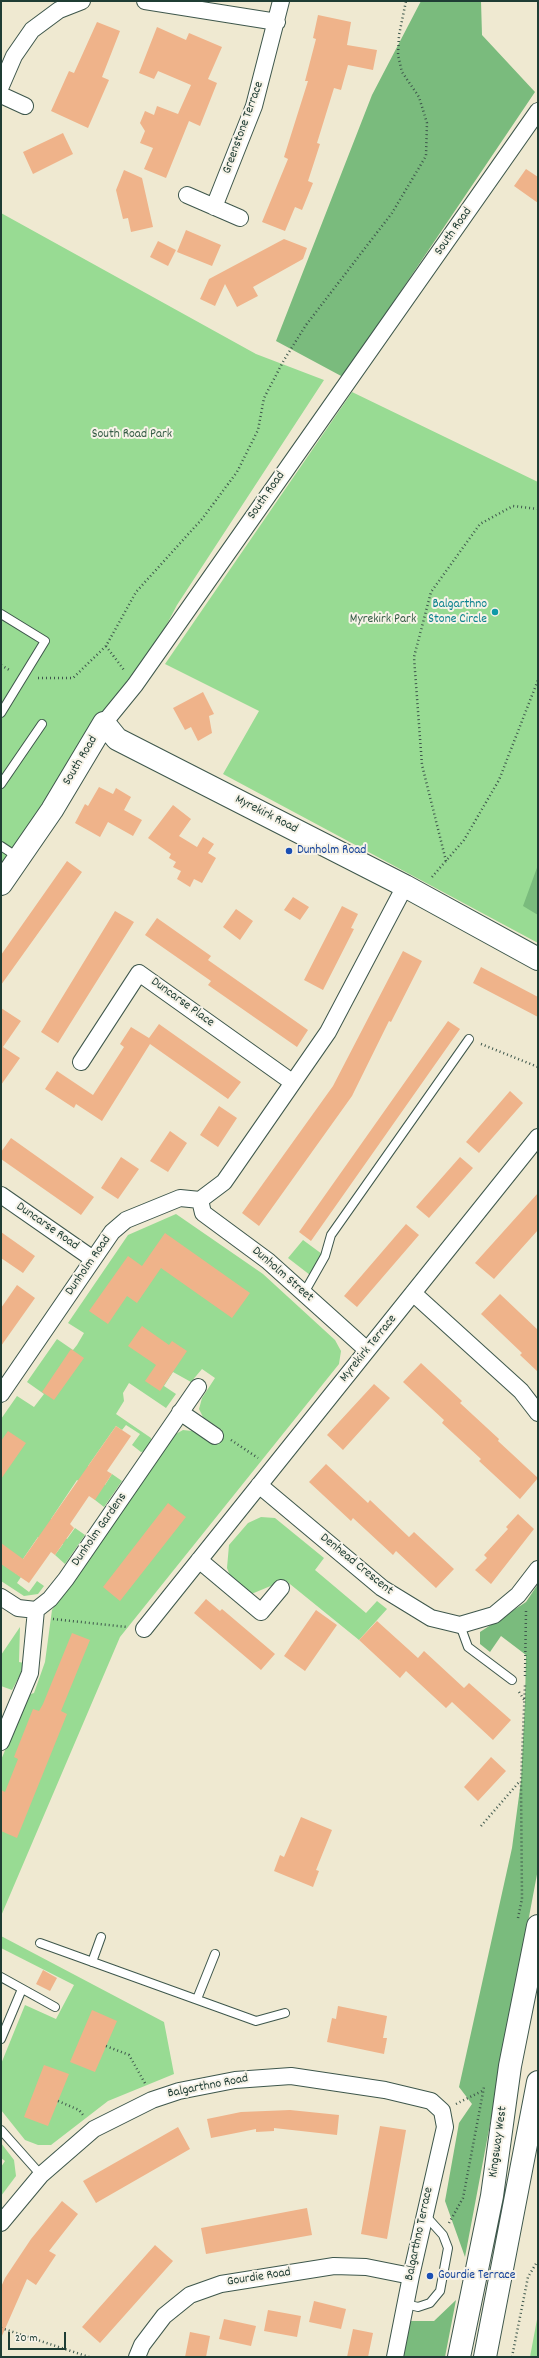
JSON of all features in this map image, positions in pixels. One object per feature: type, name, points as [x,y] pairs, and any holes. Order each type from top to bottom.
[{"type":"main road","name":"South Road","points":[[1,884],[52,810],[104,723]]},
{"type":"main road","name":"Myrekirk Road","points":[[104,723],[117,739],[412,890],[538,959]]},
{"type":"main road","name":"Kingsway West","points":[[459,2357],[492,2196],[528,1924]]},
{"type":"main road","name":"Kingsway West","points":[[485,2357],[538,2082]]},
{"type":"street","points":[[1,86],[14,56],[32,30],[59,10],[82,1]]},
{"type":"street","points":[[145,1],[277,22]]},
{"type":"street","name":"Greenstone Terrace","points":[[214,207],[254,106],[277,22],[281,1]]},
{"type":"street","points":[[1,95],[25,106]]},
{"type":"street","name":"South Road","points":[[104,723],[134,685],[538,111]]},
{"type":"street","points":[[187,195],[240,218]]},
{"type":"street","points":[[200,1200],[224,1182],[328,1032],[412,890]]},
{"type":"street","name":"Duncarse Place","points":[[81,1062],[139,973],[292,1082]]},
{"type":"street","name":"Myrekirk Terrace","points":[[144,1629],[538,1137]]},
{"type":"street","name":"Duncarse Road","points":[[1,1195],[93,1259]]},
{"type":"street","name":"Dunholm Road","points":[[1,1394],[112,1232],[126,1220],[180,1198],[200,1200]]},
{"type":"street","name":"Dunholm Street","points":[[200,1200],[204,1213],[268,1261],[367,1350]]},
{"type":"street","points":[[413,1293],[521,1391],[538,1413]]},
{"type":"street","name":"Dunholm Gardens","points":[[36,1610],[50,1599],[66,1579],[198,1387]]},
{"type":"street","points":[[180,1412],[215,1436]]},
{"type":"street","name":"Denhead Crescent","points":[[259,1485],[382,1588],[431,1618],[460,1625],[494,1615],[518,1595],[538,1569]]},
{"type":"street","points":[[199,1560],[261,1612],[281,1588]]},
{"type":"street","points":[[1,1597],[18,1608],[36,1610],[30,1673],[1,1742]]},
{"type":"street","name":"Balgarthno Road","points":[[1,2222],[41,2175],[94,2129],[152,2100],[179,2091],[235,2080],[291,2076],[385,2090],[431,2101],[442,2111]]},
{"type":"street","name":"Balgarthno Terrace","points":[[395,2357],[424,2215],[445,2126],[442,2111]]},
{"type":"street","name":"Gourdie Road","points":[[137,2357],[142,2346],[164,2316],[190,2295],[221,2284],[334,2266],[366,2266],[411,2276]]},
{"type":"lane","points":[[1,614],[45,641],[1,712]]},
{"type":"lane","points":[[1,784],[42,724]]},
{"type":"lane","points":[[1,846],[19,858]]},
{"type":"lane","points":[[304,1293],[325,1256],[331,1235],[469,1039]]},
{"type":"lane","points":[[460,1625],[468,1647],[512,1680]]},
{"type":"lane","points":[[92,1962],[101,1936]]},
{"type":"lane","points":[[40,1943],[256,2021],[284,2013]]},
{"type":"lane","points":[[197,1999],[214,1954]]},
{"type":"lane","points":[[1,1977],[54,2007]]},
{"type":"lane","points":[[1,2039],[22,1989]]},
{"type":"lane","points":[[1,2130],[41,2175]]},
{"type":"lane","points":[[406,2304],[418,2307],[430,2303],[440,2291],[448,2248],[443,2235],[424,2215]]},
{"type":"path","points":[[22,678],[73,678],[106,646],[136,592],[202,519],[237,472],[258,430],[264,398],[284,360],[306,325],[392,213],[426,156],[427,123],[419,96],[402,72],[398,55],[399,35],[406,1]]},
{"type":"path","points":[[446,861],[422,765],[414,657],[431,592],[480,524],[513,506],[538,509]]},
{"type":"path","points":[[106,646],[134,685]]},
{"type":"path","points":[[412,890],[446,861],[464,840],[499,780],[538,680]]},
{"type":"path","points":[[469,1039],[538,1067]]},
{"type":"path","points":[[215,1436],[220,1433],[273,1468]]},
{"type":"path","points":[[526,1609],[525,1702],[521,1781],[522,1899],[528,1924]]},
{"type":"path","points":[[36,1610],[51,1619],[144,1629]]},
{"type":"path","points":[[481,1826],[521,1781]]},
{"type":"path","points":[[106,2046],[129,2055],[146,2085],[152,2100]]},
{"type":"path","points":[[443,2235],[463,2198],[486,2082]]},
{"type":"path","points":[[442,2111],[484,2089]]},
{"type":"path","points":[[58,2101],[79,2110],[94,2129]]},
{"type":"path","points":[[512,2357],[528,2277],[538,2259]]},
{"type":"path","points":[[1,2328],[89,2357]]},
{"type":"green space","points":[[421,1],[481,1],[482,35],[535,92],[343,377],[276,341],[372,95]]},
{"type":"green space","name":"South Road Park","points":[[1,213],[256,354],[324,380],[177,605],[135,685],[1,884]]},
{"type":"green space","name":"Myrekirk Park","points":[[352,392],[538,482],[538,943],[223,774],[259,711],[165,664]]},
{"type":"green space","points":[[538,865],[538,915],[523,906]]},
{"type":"green space","points":[[176,1214],[263,1274],[335,1340],[341,1351],[339,1364],[120,1637],[1,1916],[1,1760],[28,1695],[34,1693],[45,1662],[52,1610],[174,1435],[183,1430],[192,1431],[213,1444],[222,1430],[203,1417],[199,1409],[202,1398],[215,1378],[202,1369],[191,1382],[173,1372],[164,1386],[176,1394],[166,1408],[129,1383],[123,1393],[124,1401],[116,1414],[151,1438],[152,1444],[146,1451],[141,1452],[132,1445],[140,1434],[126,1425],[122,1430],[116,1426],[88,1466],[105,1485],[112,1474],[122,1481],[104,1507],[95,1500],[84,1485],[77,1480],[51,1519],[57,1524],[54,1530],[67,1539],[75,1528],[85,1535],[65,1564],[55,1555],[63,1544],[38,1537],[14,1572],[21,1577],[17,1583],[29,1592],[37,1581],[44,1586],[38,1594],[24,1596],[1,1581],[1,1419],[17,1396],[34,1407],[44,1394],[27,1382],[57,1339],[73,1350],[77,1345],[84,1333],[68,1323],[128,1235]]},
{"type":"green space","points":[[303,1240],[322,1254],[310,1275],[288,1258]]},
{"type":"green space","points":[[261,1517],[275,1518],[324,1558],[315,1570],[366,1613],[377,1601],[387,1609],[359,1640],[285,1580],[249,1595],[232,1581],[227,1568],[229,1545],[248,1523]]},
{"type":"green space","points":[[538,1584],[538,1869],[465,2257],[445,2201],[459,2123],[472,2104],[459,2087],[512,1848],[521,1781],[525,1702],[526,1655],[501,1636],[490,1652],[480,1644],[480,1632],[526,1602]]},
{"type":"green space","points":[[20,1627],[19,1662],[24,1663],[20,1675],[12,1690],[1,1686],[1,1655]]},
{"type":"green space","points":[[1,1936],[164,2022],[174,2074],[108,2101],[51,2145],[38,2145],[25,2140],[1,2110],[1,2064],[25,2005],[56,2019],[74,1985],[1,1948]]},
{"type":"green space","points":[[1,2143],[14,2160],[16,2176],[1,2196],[1,2167],[5,2161],[1,2158]]},
{"type":"green space","points":[[456,2300],[445,2357],[403,2357],[410,2321],[434,2321]]},
{"type":"green space","points":[[538,2314],[538,2357],[530,2357]]},
{"type":"building","points":[[318,15],[351,22],[347,45],[377,50],[373,70],[348,65],[341,90],[334,88],[317,143],[320,144],[308,181],[313,183],[302,210],[295,207],[285,231],[262,222],[288,159],[284,157],[308,81],[305,81],[316,39],[313,38]]},
{"type":"building","points":[[97,22],[120,31],[102,77],[109,80],[88,128],[51,111],[69,71],[74,73]]},
{"type":"building","points":[[157,27],[186,40],[189,33],[222,47],[208,79],[217,83],[200,126],[189,121],[166,178],[144,169],[153,148],[140,143],[145,131],[140,123],[145,111],[154,115],[157,106],[178,114],[191,85],[158,71],[154,79],[139,73]]},
{"type":"building","points":[[63,133],[73,154],[33,174],[23,152]]},
{"type":"building","points":[[526,169],[538,177],[538,203],[514,186]]},
{"type":"building","points":[[124,170],[142,178],[153,227],[131,232],[128,218],[123,219],[116,190]]},
{"type":"building","points":[[186,230],[221,245],[212,266],[177,252]]},
{"type":"building","points":[[284,239],[307,248],[303,259],[253,287],[258,296],[237,307],[225,284],[215,306],[200,299],[209,279]]},
{"type":"building","points":[[158,241],[176,250],[168,266],[150,257]]},
{"type":"building","points":[[203,692],[214,714],[209,716],[212,733],[198,741],[191,727],[185,730],[173,708]]},
{"type":"building","points":[[99,787],[113,794],[116,788],[131,797],[124,810],[142,820],[133,836],[108,822],[100,837],[75,823],[85,804],[88,806]]},
{"type":"building","points":[[173,805],[191,819],[179,836],[197,847],[203,837],[214,844],[208,853],[216,858],[202,883],[194,879],[190,887],[177,879],[181,871],[173,867],[176,862],[169,858],[171,854],[148,838]]},
{"type":"building","points":[[67,861],[82,872],[1,985],[1,955]]},
{"type":"building","points":[[293,897],[309,907],[300,920],[284,910]]},
{"type":"building","points":[[342,906],[358,914],[351,928],[354,929],[323,990],[304,980]]},
{"type":"building","points":[[236,909],[253,921],[240,940],[223,927]]},
{"type":"building","points":[[115,911],[134,922],[58,1043],[41,1032]]},
{"type":"building","points":[[157,918],[211,956],[208,960],[308,1030],[297,1047],[208,985],[211,981],[145,935]]},
{"type":"building","points":[[403,951],[422,961],[391,1022],[389,1021],[352,1096],[259,1226],[242,1213],[333,1086]]},
{"type":"building","points":[[481,967],[538,997],[538,1017],[473,983]]},
{"type":"building","points":[[1,1008],[21,1021],[3,1047],[20,1058],[1,1085]]},
{"type":"building","points":[[448,1021],[460,1029],[311,1241],[299,1232]]},
{"type":"building","points":[[159,1024],[241,1082],[228,1099],[150,1044],[102,1121],[76,1104],[74,1108],[45,1089],[57,1071],[93,1095],[124,1047],[120,1044],[131,1027],[149,1038]]},
{"type":"building","points":[[510,1091],[523,1103],[479,1153],[466,1142]]},
{"type":"building","points":[[219,1106],[237,1118],[218,1147],[200,1135]]},
{"type":"building","points":[[170,1131],[187,1143],[168,1172],[150,1161]]},
{"type":"building","points":[[11,1138],[94,1197],[81,1215],[1,1159],[1,1152]]},
{"type":"building","points":[[121,1157],[139,1169],[118,1199],[101,1188]]},
{"type":"building","points":[[460,1157],[473,1168],[429,1218],[416,1207]]},
{"type":"building","points":[[538,1193],[538,1230],[494,1279],[475,1263]]},
{"type":"building","points":[[406,1224],[419,1235],[357,1307],[344,1296]]},
{"type":"building","points":[[1,1232],[35,1256],[23,1273],[1,1258]]},
{"type":"building","points":[[165,1233],[250,1293],[232,1318],[161,1268],[137,1303],[127,1296],[108,1324],[89,1311],[128,1256],[142,1266]]},
{"type":"building","points":[[17,1285],[35,1298],[1,1346],[1,1308]]},
{"type":"building","points":[[500,1294],[538,1330],[538,1372],[520,1355],[522,1353],[481,1314]]},
{"type":"building","points":[[142,1326],[169,1345],[172,1341],[187,1351],[160,1391],[145,1381],[156,1365],[128,1346]]},
{"type":"building","points":[[71,1349],[84,1358],[54,1400],[42,1392]]},
{"type":"building","points":[[421,1363],[462,1401],[460,1403],[499,1439],[498,1441],[538,1478],[520,1499],[479,1461],[481,1459],[442,1423],[444,1420],[403,1382]]},
{"type":"building","points":[[374,1384],[390,1398],[343,1450],[327,1435]]},
{"type":"building","points":[[116,1426],[131,1436],[107,1471],[112,1474],[95,1500],[89,1496],[70,1524],[74,1528],[55,1555],[51,1552],[29,1583],[1,1564],[1,1543],[23,1559]]},
{"type":"building","points":[[8,1431],[26,1443],[1,1479],[1,1441]]},
{"type":"building","points":[[326,1464],[368,1503],[370,1500],[409,1537],[414,1532],[454,1569],[436,1588],[396,1551],[393,1555],[353,1518],[351,1521],[309,1482]]},
{"type":"building","points":[[168,1503],[186,1517],[120,1601],[103,1587]]},
{"type":"building","points":[[518,1514],[534,1529],[491,1584],[475,1570],[487,1558],[484,1555],[508,1529],[506,1527]]},
{"type":"building","points":[[206,1599],[220,1611],[222,1609],[275,1654],[261,1670],[194,1613]]},
{"type":"building","points":[[316,1610],[337,1625],[305,1671],[284,1656]]},
{"type":"building","points":[[377,1621],[418,1658],[424,1651],[464,1688],[469,1683],[511,1720],[493,1740],[452,1702],[446,1708],[406,1671],[400,1678],[359,1640]]},
{"type":"building","points":[[72,1633],[90,1640],[61,1711],[67,1714],[17,1838],[1,1831],[1,1790],[5,1792],[18,1759],[14,1757],[33,1709],[39,1711],[43,1704]]},
{"type":"building","points":[[491,1757],[506,1771],[478,1801],[464,1787]]},
{"type":"building","points":[[301,1817],[332,1830],[316,1870],[319,1871],[313,1887],[274,1871],[280,1855],[284,1857]]},
{"type":"building","points":[[43,1970],[57,1978],[50,1991],[36,1984]]},
{"type":"building","points":[[338,2006],[387,2016],[383,2038],[387,2038],[384,2054],[327,2042],[332,2018],[336,2019]]},
{"type":"building","points":[[92,2010],[117,2021],[95,2072],[70,2062]]},
{"type":"building","points":[[44,2065],[69,2074],[48,2126],[24,2117]]},
{"type":"building","points":[[290,2110],[339,2115],[337,2135],[274,2128],[274,2131],[256,2132],[256,2129],[211,2138],[207,2119],[241,2112]]},
{"type":"building","points":[[380,2126],[406,2130],[387,2239],[361,2234]]},
{"type":"building","points":[[178,2127],[190,2149],[96,2203],[83,2181]]},
{"type":"building","points":[[62,2201],[78,2214],[49,2251],[56,2255],[36,2285],[27,2279],[1,2338],[1,2287],[5,2278],[31,2239]]},
{"type":"building","points":[[307,2208],[312,2235],[206,2254],[201,2228]]},
{"type":"building","points":[[155,2245],[173,2261],[100,2343],[82,2327]]},
{"type":"building","points":[[314,2301],[346,2309],[341,2329],[309,2322]]},
{"type":"building","points":[[268,2310],[301,2316],[297,2337],[264,2331]]},
{"type":"building","points":[[224,2319],[256,2326],[251,2346],[219,2339]]},
{"type":"building","points":[[353,2329],[373,2333],[368,2357],[347,2357]]},
{"type":"building","points":[[190,2332],[210,2336],[206,2357],[185,2357]]},
{"type":"place","name":"Balgarthno Stone Circle","points":[[495,612]]},
{"type":"place","name":"Dunholm Road","points":[[289,851]]},
{"type":"place","name":"Gourdie Terrace","points":[[430,2276]]}]
